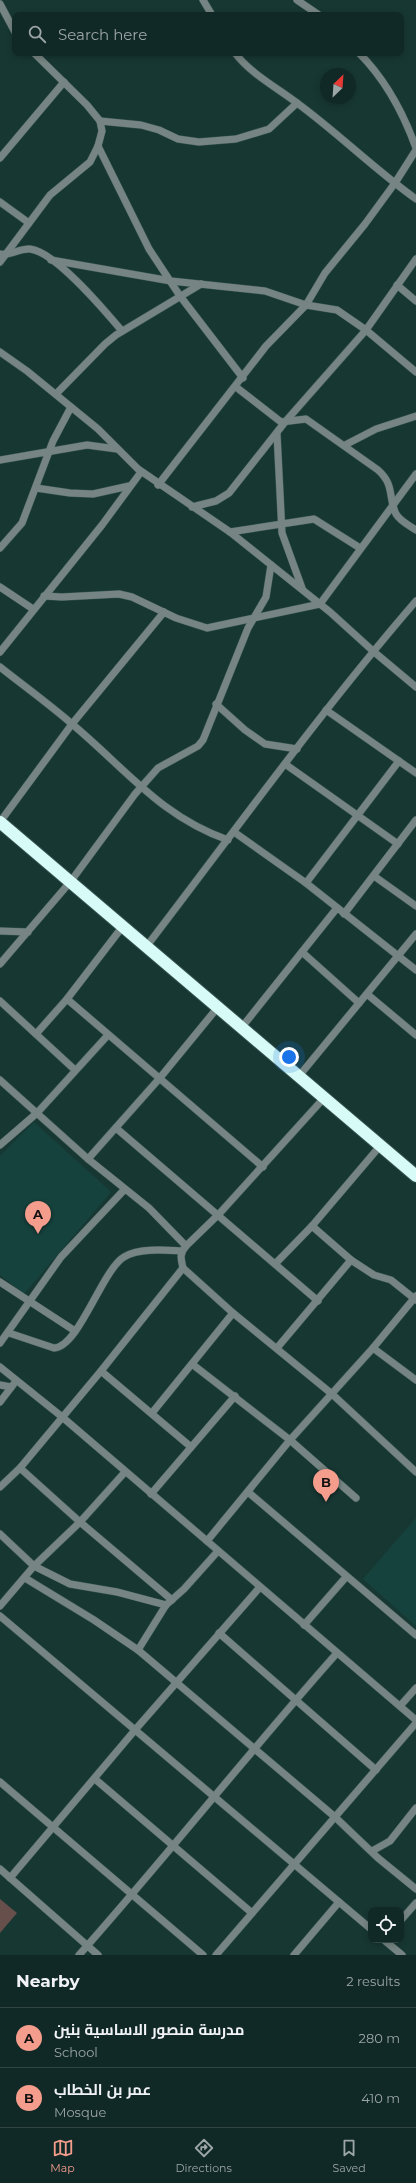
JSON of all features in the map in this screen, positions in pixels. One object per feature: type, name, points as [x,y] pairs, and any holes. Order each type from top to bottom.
[{"type":"highway","points":[[0,822],[416,1176]]},
{"type":"street","points":[[203,0],[210,12]]},
{"type":"street","points":[[297,0],[315,12]]},
{"type":"street","points":[[0,4],[12,26]]},
{"type":"street","points":[[0,262],[3,255],[50,195],[90,162],[98,146],[102,128],[100,121],[64,82],[37,56]]},
{"type":"street","points":[[237,56],[241,61],[265,81],[297,103],[416,199]]},
{"type":"street","points":[[158,485],[275,336],[306,304],[325,273],[395,183],[416,149],[404,115],[376,70],[362,56]]},
{"type":"street","points":[[0,158],[64,82]]},
{"type":"street","points":[[100,121],[141,125],[178,139],[199,142],[236,139],[269,129],[297,103]]},
{"type":"street","points":[[98,146],[147,246],[180,296],[242,378]]},
{"type":"street","points":[[0,202],[29,223]]},
{"type":"street","points":[[3,255],[30,250],[51,260],[171,281],[264,291],[306,304],[337,310],[366,330],[416,372]]},
{"type":"street","points":[[192,507],[216,501],[229,493],[285,422],[366,330],[416,258]]},
{"type":"street","points":[[51,260],[89,294],[122,331]]},
{"type":"street","points":[[56,394],[105,344],[122,331],[202,284]]},
{"type":"street","points":[[397,286],[416,300]]},
{"type":"street","points":[[0,352],[56,394],[102,432],[140,472],[230,532],[320,604],[373,651],[416,686]]},
{"type":"street","points":[[236,387],[277,419],[285,422],[306,419],[345,445],[382,474],[392,493],[398,517],[416,530]]},
{"type":"street","points":[[0,548],[22,523],[49,452],[71,407]]},
{"type":"street","points":[[345,445],[376,429],[416,416]]},
{"type":"street","points":[[277,434],[284,542],[303,590]]},
{"type":"street","points":[[0,460],[87,445],[117,449]]},
{"type":"street","points":[[0,652],[102,525],[140,472]]},
{"type":"street","points":[[44,596],[62,597],[119,594],[132,597],[164,612],[207,628],[255,616],[320,604],[416,474]]},
{"type":"street","points":[[36,488],[70,494],[93,494],[129,486]]},
{"type":"street","points":[[230,532],[314,519],[360,548]]},
{"type":"street","points":[[0,964],[71,881],[141,787],[158,768],[198,746],[209,729],[216,704],[255,616],[266,597],[271,565]]},
{"type":"street","points":[[0,587],[33,610]]},
{"type":"street","points":[[146,947],[326,710],[373,651],[416,601]]},
{"type":"street","points":[[0,822],[72,724],[164,612]]},
{"type":"street","points":[[0,667],[72,724],[141,787],[180,818],[205,831],[228,840]]},
{"type":"street","points":[[216,704],[245,730],[264,744],[297,749]]},
{"type":"street","points":[[326,710],[416,773]]},
{"type":"street","points":[[306,883],[399,761]]},
{"type":"street","points":[[285,764],[398,844]]},
{"type":"street","points":[[344,914],[416,820]]},
{"type":"street","points":[[234,832],[306,883],[416,970]]},
{"type":"street","points":[[374,876],[416,906]]},
{"type":"street","points":[[242,1027],[336,908]]},
{"type":"street","points":[[36,1034],[67,999],[123,926]]},
{"type":"street","points":[[0,931],[28,932]]},
{"type":"street","points":[[299,1076],[416,934]]},
{"type":"street","points":[[302,952],[359,1003]]},
{"type":"street","points":[[367,994],[416,1035]]},
{"type":"street","points":[[67,999],[263,1167]]},
{"type":"street","points":[[0,1001],[75,1070]]},
{"type":"street","points":[[88,1159],[159,1079],[218,1007]]},
{"type":"street","points":[[0,1145],[37,1113],[108,1035]]},
{"type":"street","points":[[0,1080],[88,1159],[124,1190],[159,1217],[184,1248],[183,1268],[20,1468],[0,1487]]},
{"type":"street","points":[[9,1333],[56,1348],[61,1346],[75,1331],[115,1266],[123,1257],[131,1254],[184,1248],[219,1214],[263,1167],[324,1098]]},
{"type":"street","points":[[116,1128],[219,1214],[318,1301]]},
{"type":"street","points":[[276,1263],[312,1226],[380,1146]]},
{"type":"street","points":[[0,1344],[61,1257],[124,1190]]},
{"type":"street","points":[[207,1541],[290,1440],[373,1348],[415,1298],[391,1280],[374,1275],[351,1260],[312,1226]]},
{"type":"street","points":[[277,1348],[351,1260]]},
{"type":"street","points":[[183,1268],[233,1314],[277,1348],[332,1394],[416,1472]]},
{"type":"street","points":[[0,1282],[75,1331]]},
{"type":"street","points":[[152,1413],[233,1314]]},
{"type":"street","points":[[373,1348],[416,1380]]},
{"type":"street","points":[[192,1364],[290,1440],[356,1498]]},
{"type":"street","points":[[0,1367],[14,1384],[61,1416],[416,1720]]},
{"type":"street","points":[[101,1370],[191,1447]]},
{"type":"street","points":[[0,1385],[14,1384]]},
{"type":"street","points":[[0,1402],[14,1384]]},
{"type":"street","points":[[151,1494],[235,1396]]},
{"type":"street","points":[[20,1468],[80,1522],[172,1600]]},
{"type":"street","points":[[0,1606],[34,1566],[80,1522],[125,1472]]},
{"type":"street","points":[[248,1492],[346,1577],[416,1635]]},
{"type":"street","points":[[0,1534],[34,1566],[70,1584],[132,1595],[166,1605]]},
{"type":"street","points":[[138,1650],[166,1605],[184,1589],[218,1551]]},
{"type":"street","points":[[304,1624],[346,1577]]},
{"type":"street","points":[[25,1578],[94,1620],[138,1650],[335,1817],[416,1889]]},
{"type":"street","points":[[10,1878],[135,1730],[260,1587]]},
{"type":"street","points":[[0,1616],[368,1926]]},
{"type":"street","points":[[219,1633],[376,1770]]},
{"type":"street","points":[[79,1955],[133,1894],[295,1700],[337,1653]]},
{"type":"street","points":[[400,1706],[416,1688]]},
{"type":"street","points":[[216,1955],[416,1723]]},
{"type":"street","points":[[95,1779],[252,1913]]},
{"type":"street","points":[[0,1782],[203,1955]]},
{"type":"street","points":[[372,1851],[390,1841],[416,1808]]},
{"type":"street","points":[[0,1869],[98,1955]]},
{"type":"street","points":[[298,1954],[339,1902]]},
{"type":"street","points":[[404,1917],[416,1903]]},
{"type":"street","points":[[388,1943],[402,1955]]},
{"type":"shaded area","points":[[34,1122],[111,1192],[24,1294],[0,1275],[0,1156]]},
{"type":"shaded area","points":[[416,1518],[416,1626],[363,1579]]},
{"type":"shaded area","points":[[0,1899],[17,1913],[0,1933]]},
{"type":"place","name":"مدرسة منصور الاساسية بنين","points":[[38,1234]]},
{"type":"place","name":"عمر بن الخطاب","points":[[326,1502]]}]
